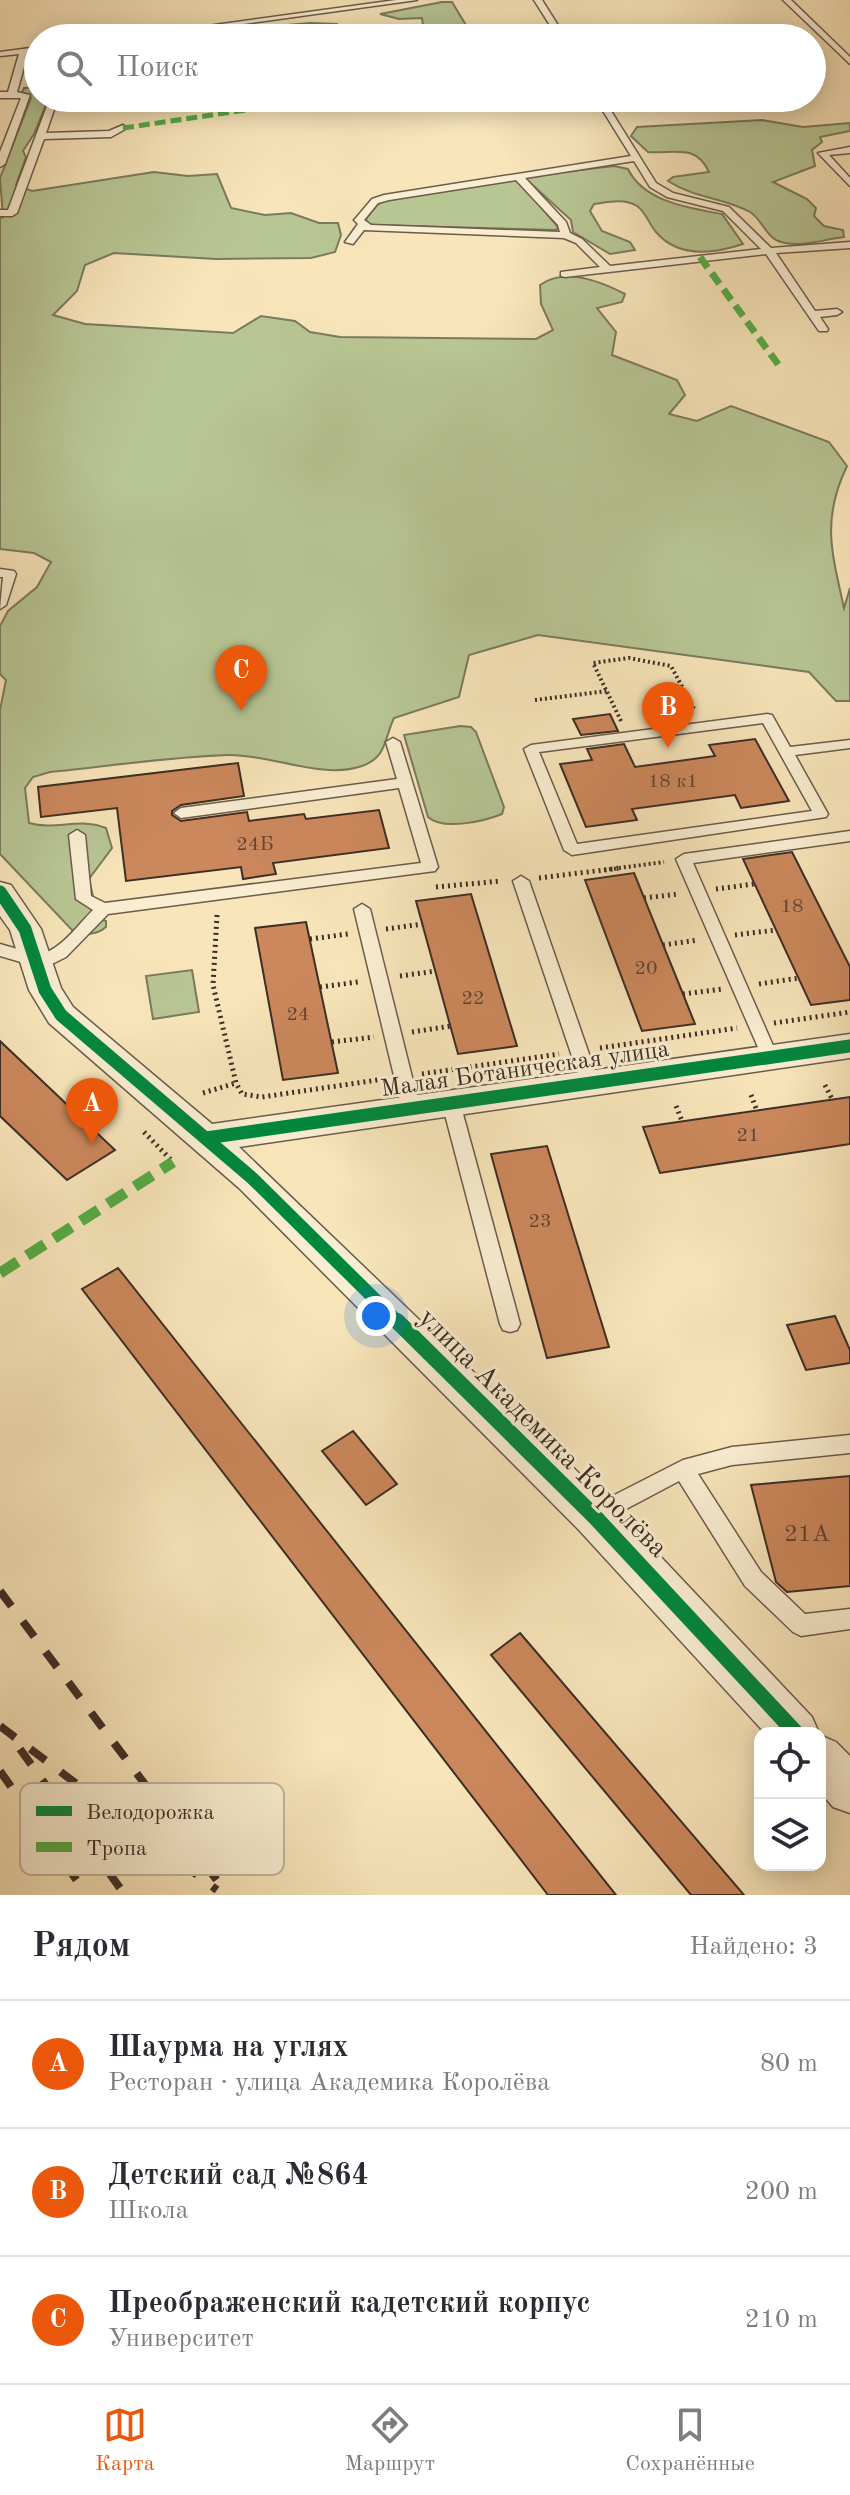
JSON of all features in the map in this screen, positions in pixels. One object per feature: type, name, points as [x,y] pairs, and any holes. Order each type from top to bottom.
[{"type":"street","name":"улица Академика Королёва","points":[[0,892],[25,929],[45,990],[61,1015],[252,1178],[594,1516],[790,1727]]},
{"type":"street","name":"Малая Ботаническая улица","points":[[206,1138],[407,1093],[451,1103],[584,1067],[770,1057],[850,1046]]},
{"type":"street","points":[[826,1764],[850,1790]]},
{"type":"lane","points":[[231,24],[413,0]]},
{"type":"lane","points":[[538,0],[553,24]]},
{"type":"lane","points":[[787,0],[811,24]]},
{"type":"lane","points":[[826,38],[850,62]]},
{"type":"lane","points":[[0,54],[24,51],[23,85],[12,95]]},
{"type":"lane","points":[[0,95],[24,95]]},
{"type":"lane","points":[[0,164],[24,100]]},
{"type":"lane","points":[[0,213],[12,213],[49,112]]},
{"type":"lane","points":[[608,112],[653,185],[670,195],[726,209],[769,251],[823,329]]},
{"type":"lane","points":[[41,136],[111,134],[123,128]]},
{"type":"lane","points":[[850,150],[822,153],[850,183]]},
{"type":"lane","points":[[362,226],[359,220],[367,208],[387,197],[636,158]]},
{"type":"lane","points":[[518,176],[563,224],[566,235]]},
{"type":"lane","points":[[362,226],[566,235],[579,241],[606,267]]},
{"type":"lane","points":[[350,242],[362,226]]},
{"type":"lane","points":[[565,274],[606,267],[850,245]]},
{"type":"lane","points":[[812,314],[837,312]]},
{"type":"lane","points":[[0,573],[10,574],[0,605]]},
{"type":"lane","points":[[767,718],[821,814],[572,850],[531,749],[703,726],[767,718]]},
{"type":"lane","points":[[77,835],[84,899],[103,909],[430,867],[393,742]]},
{"type":"lane","points":[[786,752],[850,744]]},
{"type":"lane","points":[[181,813],[404,783]]},
{"type":"lane","points":[[770,1057],[684,859],[850,836]]},
{"type":"lane","points":[[521,881],[584,1067]]},
{"type":"lane","points":[[1,948],[38,961],[60,953],[103,909]]},
{"type":"lane","points":[[362,909],[407,1093]]},
{"type":"lane","points":[[451,1103],[510,1324]]},
{"type":"lane","points":[[594,1516],[683,1469],[732,1456],[850,1444]]},
{"type":"lane","points":[[683,1469],[753,1579],[801,1625],[850,1619]]},
{"type":"path","points":[[628,736],[593,663],[629,658],[671,666],[703,726]]},
{"type":"path","points":[[535,700],[607,691]]},
{"type":"path","points":[[521,881],[684,859]]},
{"type":"path","points":[[217,915],[213,985],[236,1083],[242,1094],[262,1097],[407,1093],[584,1067],[757,1025],[850,1012]]},
{"type":"path","points":[[203,1093],[236,1083]]},
{"type":"path","points":[[825,1085],[832,1099]]},
{"type":"path","points":[[751,1095],[757,1111]]},
{"type":"path","points":[[676,1106],[682,1121]]},
{"type":"path","points":[[144,1132],[173,1162]]},
{"type":"green space","points":[[452,2],[465,24],[423,24],[422,18],[399,19],[380,14]]},
{"type":"green space","points":[[26,112],[43,112],[23,151],[26,157],[16,185],[32,191],[154,172],[188,176],[217,174],[231,208],[265,215],[291,213],[319,223],[338,223],[341,235],[335,252],[311,258],[216,259],[114,253],[85,265],[77,291],[53,315],[85,324],[233,333],[261,316],[295,321],[310,332],[340,337],[536,339],[553,330],[541,304],[540,285],[560,277],[582,278],[625,294],[622,302],[597,308],[616,332],[612,355],[677,380],[685,395],[669,414],[697,421],[731,406],[829,442],[847,466],[834,503],[831,537],[844,608],[850,588],[850,701],[836,701],[809,672],[538,635],[469,655],[459,697],[394,718],[376,758],[362,766],[330,770],[228,755],[50,772],[33,777],[25,788],[29,823],[49,826],[87,824],[106,828],[112,848],[89,879],[98,918],[106,921],[106,927],[90,934],[72,930],[0,854],[0,710],[6,680],[0,674],[0,626],[8,611],[37,587],[51,562],[34,553],[0,549],[0,219],[3,217],[0,178]]},
{"type":"green space","points":[[762,120],[803,127],[850,123],[850,131],[820,137],[822,142],[812,150],[815,166],[773,182],[807,199],[816,208],[814,216],[824,226],[843,230],[844,237],[796,244],[776,240],[750,212],[668,181],[673,177],[709,172],[698,157],[683,152],[648,152],[631,136],[637,127]]},
{"type":"green space","points":[[614,166],[628,169],[645,189],[669,202],[722,214],[743,244],[720,250],[685,250],[656,232],[637,206],[621,201],[594,204],[590,211],[602,231],[630,242],[635,250],[610,254],[573,232],[571,220],[527,180],[529,176]]},
{"type":"green space","points":[[518,180],[558,227],[556,230],[377,225],[368,224],[366,219],[378,204],[389,199]]},
{"type":"green space","points":[[471,727],[476,732],[504,807],[502,814],[485,819],[444,823],[428,817],[404,735]]},
{"type":"green space","points":[[192,970],[199,1012],[153,1019],[146,976]]},
{"type":"building","points":[[610,714],[618,731],[581,735],[573,719]]},
{"type":"building","points":[[755,739],[789,801],[741,808],[735,795],[632,809],[637,820],[586,827],[560,764],[592,760],[587,749],[624,744],[635,767],[715,756],[709,745]]},
{"type":"building","points":[[238,763],[244,796],[181,805],[172,811],[172,815],[181,821],[247,812],[249,821],[304,814],[306,819],[379,810],[389,848],[273,863],[276,874],[243,879],[241,867],[126,881],[117,808],[41,817],[38,787]]},
{"type":"building","points":[[792,852],[850,967],[850,1000],[811,1005],[743,859]]},
{"type":"building","points":[[634,873],[695,1024],[642,1031],[585,880]]},
{"type":"building","points":[[471,894],[517,1046],[458,1054],[416,901]]},
{"type":"building","points":[[306,922],[338,1073],[283,1080],[255,928]]},
{"type":"building","points":[[0,1041],[115,1150],[67,1180],[0,1116]]},
{"type":"building","points":[[850,1097],[850,1144],[660,1173],[643,1127]]},
{"type":"building","points":[[547,1146],[609,1347],[547,1358],[491,1154]]},
{"type":"building","points":[[118,1268],[616,1895],[548,1895],[82,1289]]},
{"type":"building","points":[[835,1316],[850,1350],[850,1363],[806,1370],[787,1325]]},
{"type":"building","points":[[353,1431],[397,1484],[366,1505],[322,1451]]},
{"type":"building","points":[[850,1476],[850,1586],[787,1592],[776,1582],[751,1485]]},
{"type":"building","points":[[520,1633],[744,1895],[691,1895],[491,1655]]},
{"type":"railway","points":[[0,1591],[144,1783]]},
{"type":"railway","points":[[0,1726],[75,1783]]},
{"type":"railway","points":[[20,1749],[44,1783]]},
{"type":"railway","points":[[0,1771],[20,1800]]},
{"type":"railway","points":[[73,1875],[87,1895]]},
{"type":"railway","points":[[111,1875],[125,1895]]},
{"type":"railway","points":[[197,1875],[217,1890]]},
{"type":"railway","points":[[213,1875],[228,1895]]},
{"type":"marked path","points":[[123,128],[232,112]]},
{"type":"marked path","points":[[700,257],[780,367]]},
{"type":"marked path","points":[[0,1273],[173,1162]]},
{"type":"cycle path","points":[[0,892],[25,929],[45,990],[61,1015],[252,1178],[594,1516],[790,1727]]},
{"type":"cycle path","points":[[206,1138],[850,1046]]},
{"type":"place","name":"Преображенский кадетский корпус","points":[[241,711]]},
{"type":"place","name":"Детский сад №864","points":[[668,748]]},
{"type":"place","name":"Шаурма на углях","points":[[92,1144]]}]
